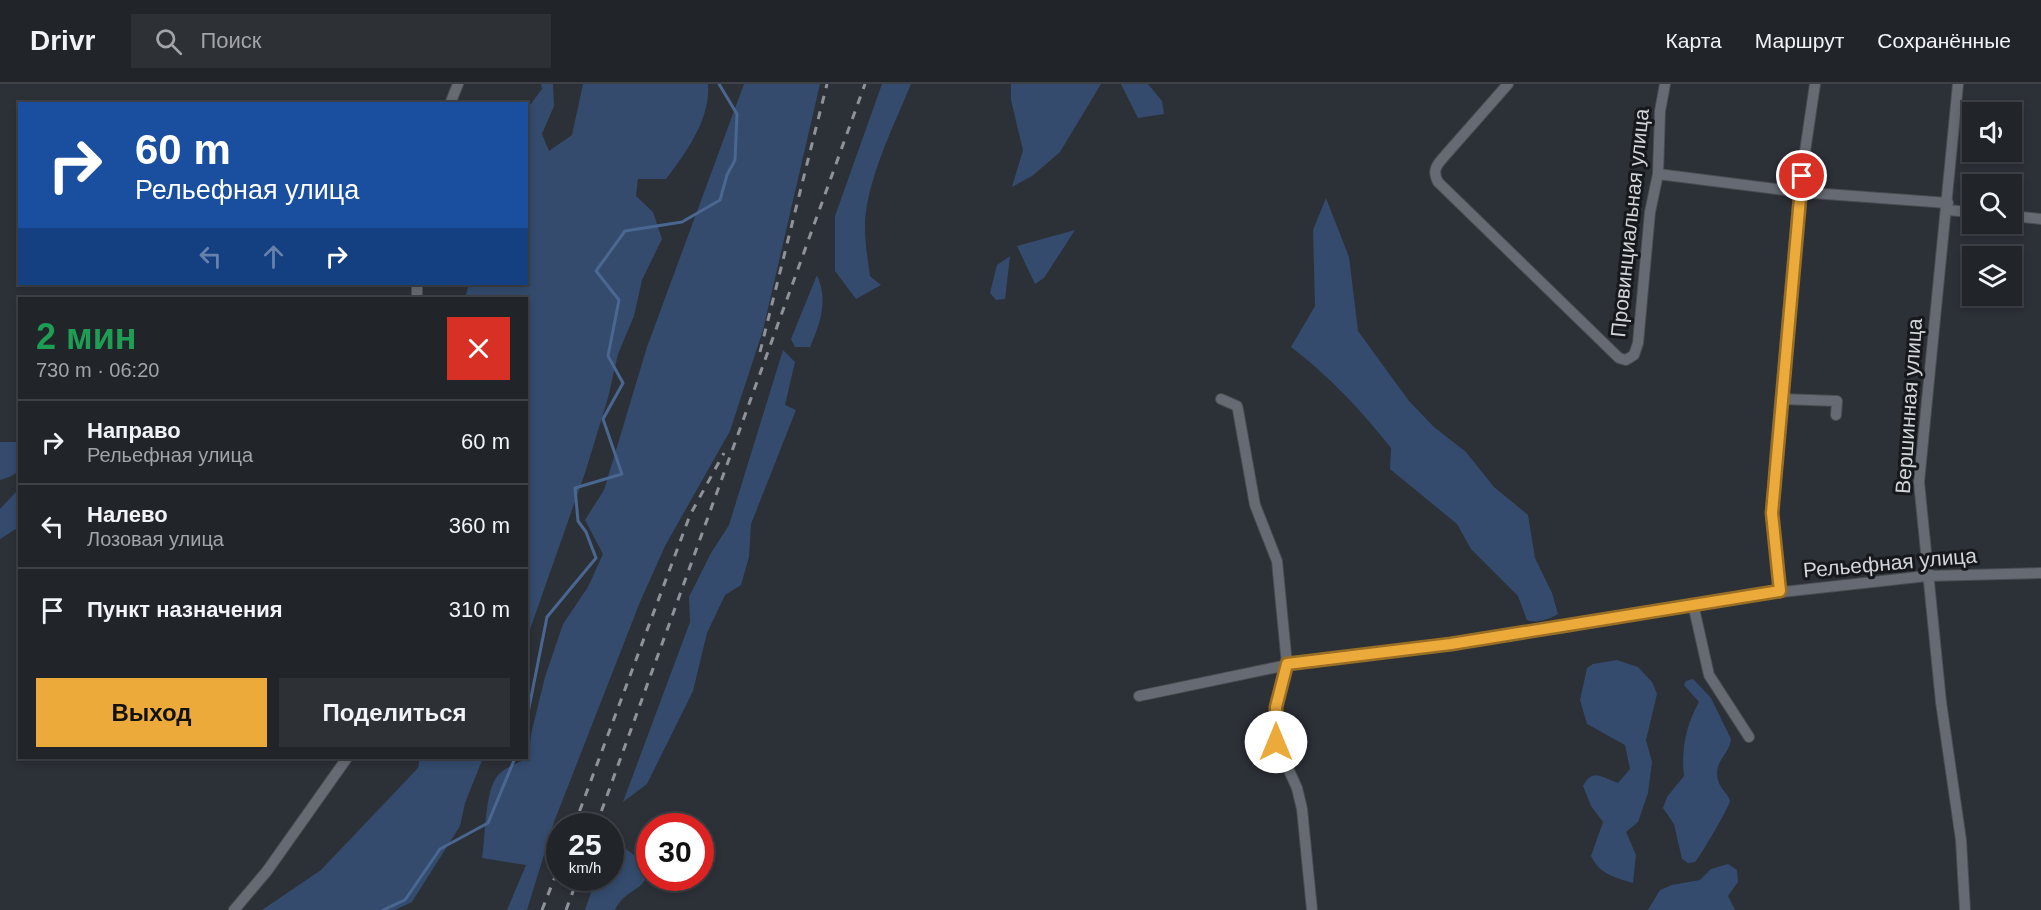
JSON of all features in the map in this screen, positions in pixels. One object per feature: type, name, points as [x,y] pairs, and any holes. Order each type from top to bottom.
[{"type":"street","points":[[451,102],[458,84]]},
{"type":"street","name":"Провинциальная улица","points":[[1508,84],[1437,165],[1434,171],[1438,182],[1619,358],[1626,360],[1634,355],[1638,343],[1650,212],[1658,174],[1658,132],[1665,84]]},
{"type":"street","points":[[1780,591],[1772,513],[1799,192],[1815,84]]},
{"type":"street","name":"Вершинная улица","points":[[1958,84],[1919,470],[1927,576],[1941,702],[1961,840],[1965,910]]},
{"type":"street","points":[[1658,174],[1962,210]]},
{"type":"street","points":[[2022,217],[2041,219]]},
{"type":"street","points":[[1221,399],[1237,406],[1255,505],[1277,561],[1287,664],[1276,707],[1276,742],[1297,788],[1302,809],[1312,910]]},
{"type":"street","points":[[1782,399],[1837,401],[1836,415]]},
{"type":"street","name":"Рельефная улица","points":[[1139,696],[1287,664],[1524,633],[1780,591],[1927,576],[2041,573]]},
{"type":"street","points":[[1693,604],[1709,675],[1749,737]]},
{"type":"street","points":[[234,910],[267,871],[346,759]]},
{"type":"shaded area","points":[[541,84],[553,84],[554,106],[542,134],[549,151],[572,135],[583,84],[708,84],[708,97],[706,110],[696,134],[666,179],[638,179],[636,196],[653,212],[662,239],[642,280],[634,316],[618,354],[608,398],[585,473],[528,635],[528,297],[465,297],[469,285],[528,285],[528,108],[542,89]]},
{"type":"shaded area","points":[[744,84],[820,84],[763,330],[730,431],[665,546],[640,602],[558,813],[546,813],[546,848],[527,910],[507,910],[526,865],[482,858],[488,802],[494,781],[499,774],[529,758],[531,734],[545,677],[563,624],[588,587],[603,554],[585,520],[604,490],[647,347]]},
{"type":"shaded area","points":[[882,84],[911,84],[879,162],[866,211],[865,235],[870,276],[881,285],[856,299],[835,271],[835,216]]},
{"type":"shaded area","points":[[1011,84],[1101,84],[1060,152],[1032,176],[1012,187],[1023,150],[1011,100]]},
{"type":"shaded area","points":[[1121,84],[1148,84],[1162,101],[1164,114],[1138,118]]},
{"type":"shaded area","points":[[1326,198],[1349,257],[1358,331],[1409,401],[1434,427],[1466,452],[1494,487],[1528,515],[1535,558],[1552,593],[1558,614],[1555,616],[1539,621],[1527,620],[1518,596],[1471,549],[1457,524],[1390,469],[1391,448],[1368,420],[1344,394],[1291,347],[1315,306],[1313,230]]},
{"type":"shaded area","points":[[1075,230],[1044,278],[1035,284],[1017,246]]},
{"type":"shaded area","points":[[1010,256],[1005,299],[996,300],[990,293],[997,265]]},
{"type":"shaded area","points":[[817,275],[823,302],[817,328],[810,347],[795,347],[791,339]]},
{"type":"shaded area","points":[[783,350],[795,362],[785,405],[796,410],[751,524],[749,557],[741,585],[725,595],[707,633],[693,691],[647,784],[623,802],[690,622],[689,597],[711,553],[729,525]]},
{"type":"shaded area","points":[[0,442],[16,442],[18,444],[18,470],[13,475],[0,480]]},
{"type":"shaded area","points":[[18,490],[18,528],[0,539],[0,509]]},
{"type":"shaded area","points":[[1617,660],[1638,667],[1652,682],[1657,694],[1646,740],[1652,762],[1648,793],[1638,822],[1626,832],[1636,855],[1633,883],[1603,871],[1591,856],[1603,822],[1591,806],[1583,786],[1594,775],[1618,783],[1630,769],[1625,745],[1587,724],[1580,700],[1587,668],[1593,664]]},
{"type":"shaded area","points":[[1693,679],[1711,698],[1731,739],[1717,773],[1719,783],[1730,801],[1698,858],[1695,862],[1688,863],[1682,859],[1674,824],[1663,808],[1667,797],[1684,776],[1683,756],[1686,738],[1699,702],[1684,685],[1686,681]]},
{"type":"shaded area","points":[[420,759],[483,759],[465,803],[460,826],[412,902],[395,910],[262,910],[321,870],[418,768]]},
{"type":"shaded area","points":[[624,848],[636,855],[636,889],[626,896],[615,910],[585,910],[592,891],[624,891]]},
{"type":"shaded area","points":[[1728,864],[1737,870],[1738,882],[1728,896],[1735,910],[1648,910],[1660,890],[1672,885],[1700,880],[1711,869]]},
{"type":"waterway","points":[[528,713],[547,617],[596,558],[586,532],[578,521],[575,488],[622,474],[603,419],[623,383],[608,356],[619,300],[596,271],[625,231],[682,222],[720,200],[727,175],[735,160],[737,114],[719,84]]},
{"type":"waterway","points":[[383,910],[405,900],[440,849],[488,823],[515,759]]},
{"type":"railway","points":[[760,352],[827,84]]},
{"type":"railway","points":[[601,813],[865,84]]},
{"type":"railway","points":[[579,813],[690,515],[724,453]]},
{"type":"railway","points":[[542,910],[549,891]]},
{"type":"railway","points":[[566,910],[573,891]]},
{"type":"route","points":[[1276,742],[1276,707],[1287,664],[1451,644],[1780,591],[1772,513],[1775,459],[1802,176]]}]
